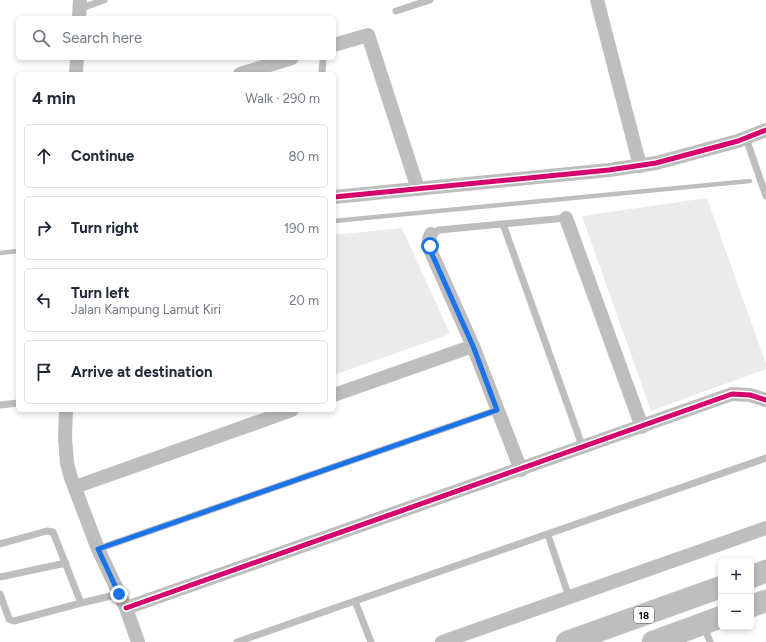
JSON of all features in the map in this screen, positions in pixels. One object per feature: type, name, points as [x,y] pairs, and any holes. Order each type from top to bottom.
[{"type":"main road","points":[[754,576],[766,571]]},
{"type":"main road","name":"18","points":[[567,642],[718,589]]},
{"type":"main road","points":[[754,605],[766,601]]},
{"type":"main road","points":[[652,642],[712,628]]},
{"type":"street","points":[[597,0],[640,166]]},
{"type":"street","points":[[336,44],[368,35],[418,189]]},
{"type":"street","points":[[76,72],[77,60]]},
{"type":"street","points":[[252,72],[286,60]]},
{"type":"street","points":[[336,197],[656,164],[746,138],[766,130]]},
{"type":"street","points":[[566,218],[642,427]]},
{"type":"street","points":[[431,234],[431,252],[473,346],[521,470]]},
{"type":"street","points":[[336,394],[473,346]]},
{"type":"street","points":[[126,608],[521,470],[732,394],[750,395],[766,400]]},
{"type":"street","points":[[68,412],[65,438],[67,463],[71,478],[98,549],[126,608],[138,642]]},
{"type":"street","points":[[75,487],[286,412]]},
{"type":"street","points":[[442,642],[766,528]]},
{"type":"lane","points":[[79,9],[104,0]]},
{"type":"lane","points":[[396,11],[430,0]]},
{"type":"lane","points":[[322,72],[323,60]]},
{"type":"lane","points":[[746,138],[766,196]]},
{"type":"lane","points":[[431,234],[439,230],[566,218]]},
{"type":"lane","points":[[503,224],[583,448]]},
{"type":"lane","points":[[0,405],[16,403]]},
{"type":"lane","points":[[98,549],[497,410]]},
{"type":"lane","points":[[237,642],[766,458]]},
{"type":"lane","points":[[0,544],[47,531],[53,532],[81,603]]},
{"type":"lane","points":[[548,535],[569,597]]},
{"type":"lane","points":[[0,577],[66,563]]},
{"type":"lane","points":[[0,594],[9,619],[14,621],[119,594]]},
{"type":"lane","points":[[355,601],[370,642]]},
{"type":"shaded area","points":[[707,198],[766,364],[766,369],[651,411],[582,216]]},
{"type":"shaded area","points":[[402,228],[450,334],[336,374],[336,235]]},
{"type":"waterway","points":[[336,221],[750,181]]},
{"type":"waterway","points":[[0,253],[16,251]]},
{"type":"cycle path","points":[[336,197],[609,170],[656,163],[738,141],[766,130]]},
{"type":"cycle path","points":[[126,608],[732,394],[750,395],[766,400]]},
{"type":"route","points":[[119,594],[98,549],[497,410],[473,346],[431,252],[430,246]]}]
